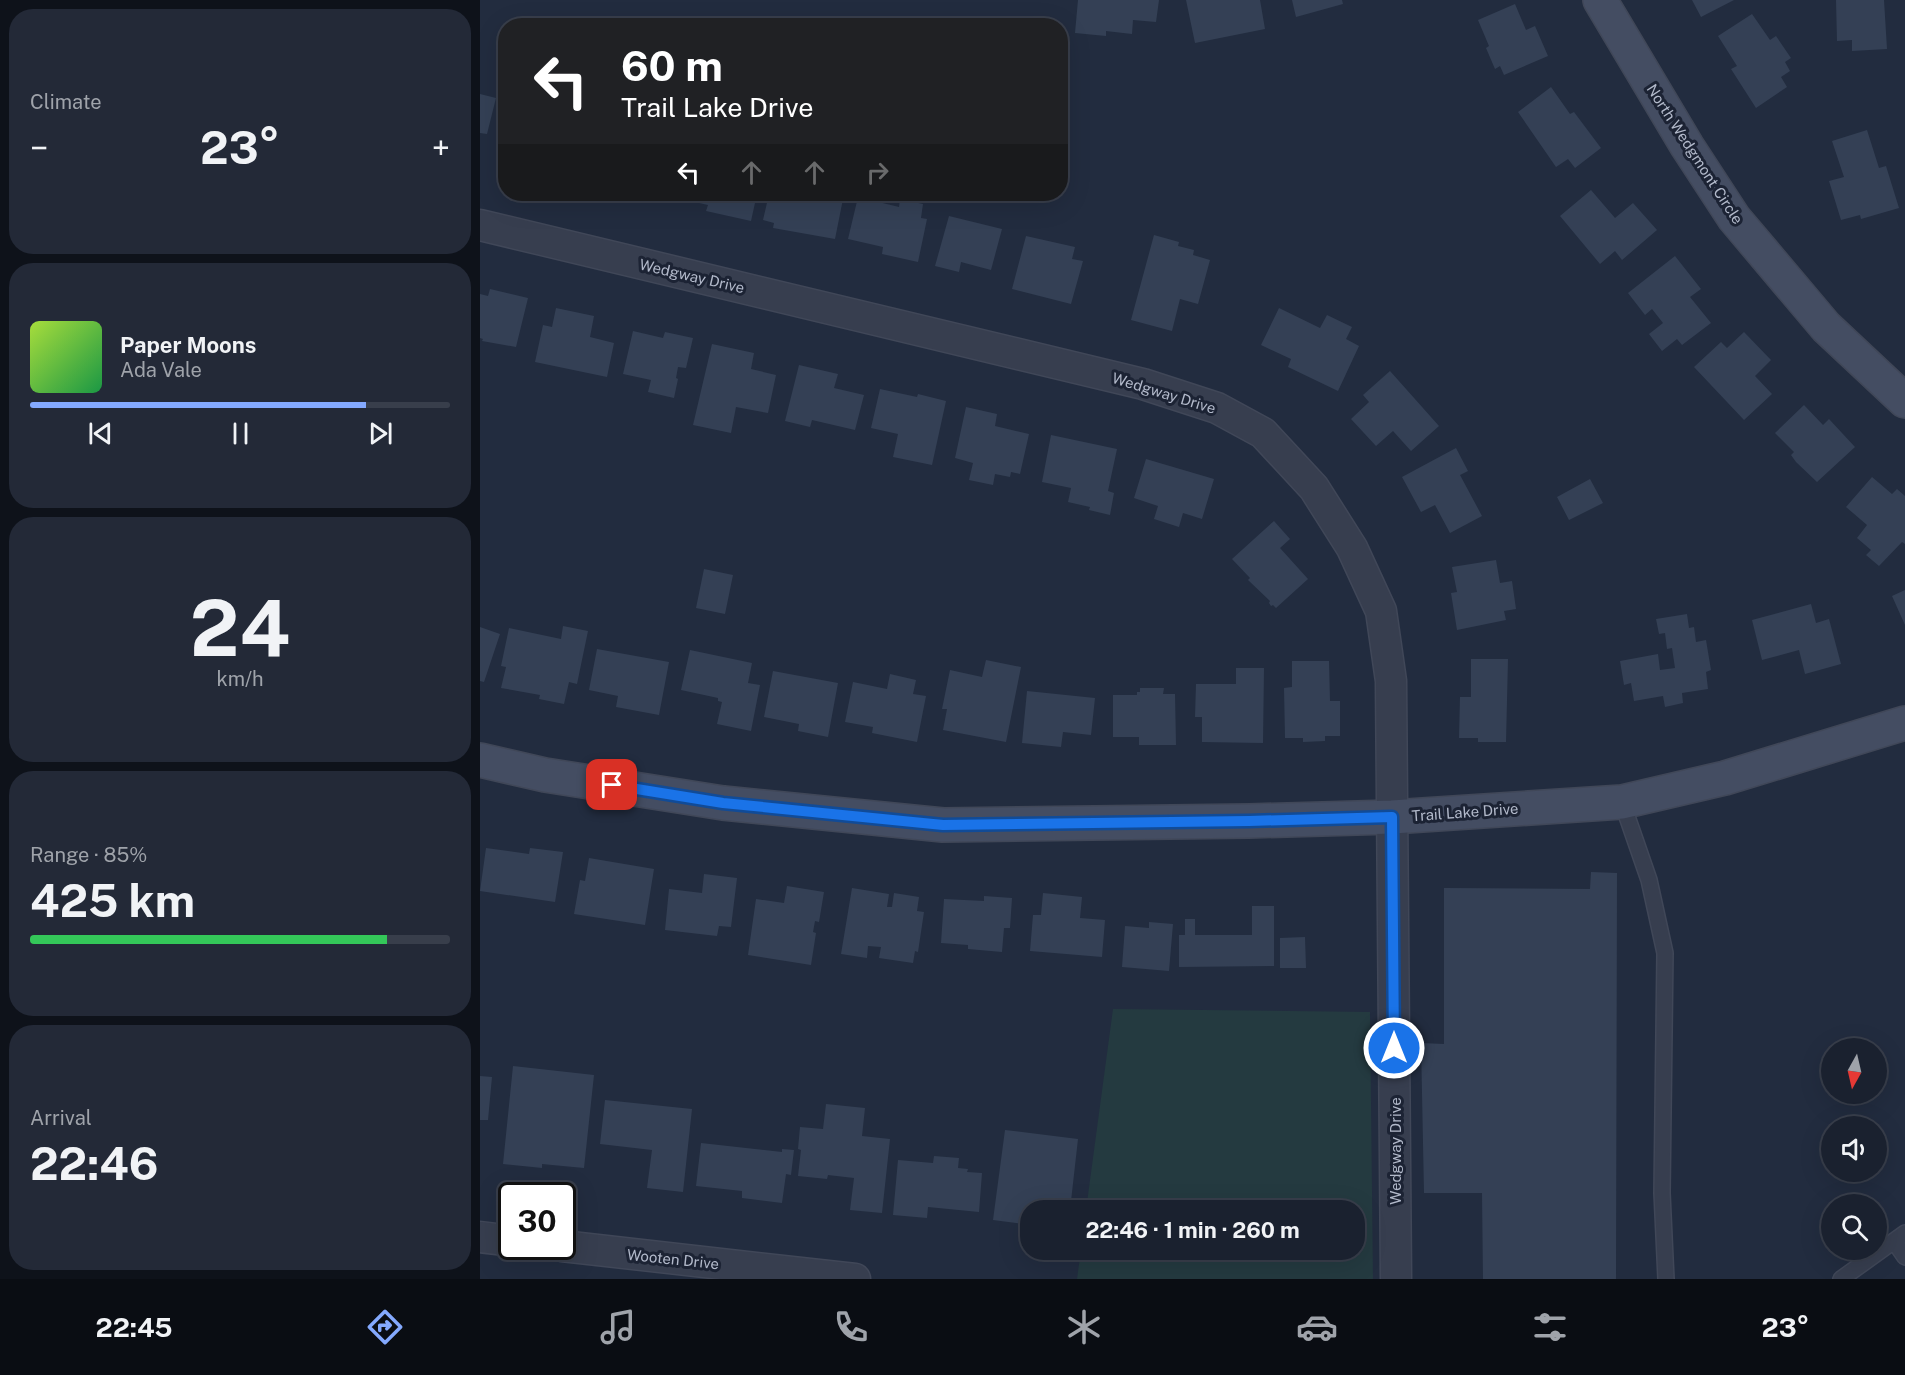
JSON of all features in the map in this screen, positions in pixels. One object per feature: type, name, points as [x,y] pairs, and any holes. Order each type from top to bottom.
[{"type":"street","name":"North Wedgmont Circle","points":[[1600,0],[1687,146],[1734,218],[1826,327],[1905,401]]},
{"type":"street","name":"Wedgway Drive","points":[[480,225],[1143,384],[1217,408],[1263,432],[1314,488],[1352,548],[1381,612],[1391,681],[1396,1279]]},
{"type":"street","name":"Trail Lake Drive","points":[[480,760],[545,775],[723,803],[943,825],[1249,821],[1392,817],[1622,801],[1725,778],[1901,728]]},
{"type":"street","points":[[480,1238],[498,1240]]},
{"type":"street","name":"Wooten Drive","points":[[576,1248],[855,1279]]},
{"type":"lane","points":[[1622,801],[1649,880],[1665,953],[1662,1193],[1666,1279]]},
{"type":"lane","points":[[1841,1279],[1899,1237],[1905,1257]]},
{"type":"green space","points":[[1113,1009],[1370,1012],[1373,1279],[1077,1279],[1080,1260],[1365,1260],[1365,1200],[1087,1200]]},
{"type":"building","points":[[1078,0],[1159,0],[1156,22],[1133,20],[1132,34],[1106,31],[1106,36],[1075,33]]},
{"type":"building","points":[[1186,0],[1260,0],[1265,29],[1195,43]]},
{"type":"building","points":[[1292,0],[1342,0],[1343,4],[1296,17]]},
{"type":"building","points":[[1692,0],[1734,0],[1701,17]]},
{"type":"building","points":[[1836,0],[1884,0],[1887,49],[1852,51],[1852,40],[1837,41]]},
{"type":"building","points":[[1515,4],[1526,30],[1535,26],[1548,56],[1504,75],[1500,66],[1495,69],[1486,48],[1489,46],[1478,20]]},
{"type":"building","points":[[1752,14],[1770,40],[1776,36],[1791,58],[1785,62],[1790,71],[1781,77],[1787,87],[1756,108],[1731,69],[1737,66],[1718,36]]},
{"type":"building","points":[[1551,87],[1570,114],[1574,112],[1601,148],[1575,168],[1568,159],[1556,167],[1518,112]]},
{"type":"building","points":[[480,94],[496,98],[487,134],[480,133]]},
{"type":"building","points":[[1867,130],[1879,168],[1886,166],[1899,208],[1861,219],[1860,215],[1841,220],[1829,181],[1844,177],[1832,141]]},
{"type":"building","points":[[1591,190],[1615,218],[1633,203],[1657,230],[1622,260],[1615,251],[1600,264],[1560,216]]},
{"type":"building","points":[[690,201],[755,201],[751,221],[706,211],[708,205]]},
{"type":"building","points":[[767,201],[843,201],[835,239],[773,228],[774,223],[763,220]]},
{"type":"building","points":[[857,201],[874,201],[899,207],[900,201],[923,204],[921,218],[927,219],[918,262],[882,254],[883,247],[848,239]]},
{"type":"building","points":[[949,216],[1002,229],[991,270],[961,262],[959,272],[935,266]]},
{"type":"building","points":[[1154,235],[1179,242],[1178,246],[1194,250],[1193,255],[1210,260],[1198,304],[1180,299],[1172,331],[1131,320]]},
{"type":"building","points":[[1026,236],[1075,247],[1072,259],[1083,261],[1071,304],[1012,289]]},
{"type":"building","points":[[1675,256],[1701,289],[1690,297],[1711,323],[1682,345],[1677,339],[1662,351],[1649,334],[1663,323],[1652,309],[1645,315],[1628,293]]},
{"type":"building","points":[[490,289],[528,298],[516,347],[482,341],[483,339],[480,338],[480,294],[488,296]]},
{"type":"building","points":[[556,308],[594,316],[590,337],[614,343],[607,377],[535,362],[543,325],[552,327]]},
{"type":"building","points":[[1279,308],[1320,328],[1327,315],[1352,327],[1346,339],[1359,346],[1338,391],[1288,367],[1291,359],[1261,345]]},
{"type":"building","points":[[633,331],[663,338],[665,332],[693,338],[686,368],[678,367],[674,398],[648,392],[651,380],[623,374]]},
{"type":"building","points":[[1744,332],[1771,360],[1755,376],[1772,394],[1744,420],[1694,367],[1721,342],[1727,348]]},
{"type":"building","points":[[712,344],[754,353],[751,369],[776,375],[768,413],[736,407],[731,433],[693,425]]},
{"type":"building","points":[[799,365],[838,374],[834,388],[864,395],[855,430],[812,420],[810,427],[785,421]]},
{"type":"building","points":[[1390,371],[1439,426],[1411,451],[1393,431],[1376,446],[1351,419],[1369,402],[1363,395]]},
{"type":"building","points":[[880,389],[917,397],[918,394],[946,401],[932,465],[893,457],[898,434],[871,428]]},
{"type":"building","points":[[1804,405],[1823,425],[1829,419],[1855,447],[1817,482],[1796,462],[1791,455],[1794,452],[1775,433]]},
{"type":"building","points":[[966,407],[997,414],[995,426],[1029,434],[1020,474],[1011,472],[1010,477],[995,474],[993,485],[969,480],[973,463],[955,458]]},
{"type":"building","points":[[1051,435],[1117,449],[1108,491],[1114,493],[1110,515],[1068,502],[1071,488],[1042,482]]},
{"type":"building","points":[[1456,448],[1468,471],[1460,475],[1482,516],[1450,533],[1435,505],[1421,512],[1402,477]]},
{"type":"building","points":[[1146,459],[1214,479],[1202,519],[1183,513],[1179,527],[1154,519],[1158,506],[1134,498]]},
{"type":"building","points":[[1872,477],[1892,494],[1897,489],[1905,496],[1905,544],[1902,542],[1879,566],[1866,555],[1871,550],[1857,538],[1867,525],[1846,507]]},
{"type":"building","points":[[1590,479],[1603,503],[1569,520],[1557,497]]},
{"type":"building","points":[[1274,521],[1290,539],[1280,548],[1308,579],[1276,608],[1271,606],[1270,601],[1248,580],[1250,578],[1232,559]]},
{"type":"building","points":[[1496,560],[1500,583],[1512,581],[1516,609],[1504,611],[1506,620],[1457,630],[1451,593],[1457,592],[1452,567]]},
{"type":"building","points":[[704,569],[733,575],[725,614],[696,608]]},
{"type":"building","points":[[1905,590],[1905,625],[1892,596]]},
{"type":"building","points":[[1811,604],[1816,623],[1829,619],[1841,664],[1805,674],[1799,650],[1762,660],[1752,620]]},
{"type":"building","points":[[1687,614],[1689,628],[1694,627],[1696,642],[1706,640],[1711,670],[1706,672],[1708,689],[1682,693],[1683,703],[1665,707],[1663,696],[1634,701],[1631,683],[1624,685],[1620,661],[1658,654],[1660,670],[1675,668],[1672,648],[1667,649],[1665,633],[1659,634],[1656,619]]},
{"type":"building","points":[[563,626],[588,631],[577,684],[569,682],[564,704],[539,699],[540,695],[501,688],[506,667],[501,666],[509,628],[561,639]]},
{"type":"building","points":[[480,627],[500,634],[484,682],[480,681]]},
{"type":"building","points":[[597,649],[669,662],[659,715],[616,707],[618,696],[589,690]]},
{"type":"building","points":[[690,650],[752,663],[748,683],[760,685],[751,731],[717,724],[722,702],[718,701],[718,698],[681,690]]},
{"type":"building","points":[[1471,659],[1508,659],[1506,742],[1478,742],[1478,738],[1459,738],[1460,697],[1471,697]]},
{"type":"building","points":[[986,660],[1021,667],[1006,742],[943,730],[947,709],[942,709],[950,670],[982,677]]},
{"type":"building","points":[[1292,661],[1329,661],[1330,701],[1340,701],[1340,736],[1325,736],[1325,741],[1303,742],[1303,738],[1285,738],[1284,688],[1292,687]]},
{"type":"building","points":[[1236,668],[1264,668],[1263,743],[1202,742],[1202,717],[1195,717],[1196,684],[1236,684]]},
{"type":"building","points":[[773,671],[838,683],[828,737],[798,731],[799,724],[764,717]]},
{"type":"building","points":[[890,674],[916,680],[913,694],[926,696],[917,742],[872,733],[873,727],[845,722],[853,682],[887,689]]},
{"type":"building","points":[[1140,688],[1164,688],[1163,694],[1175,694],[1176,745],[1139,745],[1139,737],[1113,737],[1113,695],[1137,695]]},
{"type":"building","points":[[1027,691],[1095,698],[1091,735],[1063,732],[1061,747],[1022,743]]},
{"type":"building","points":[[486,848],[529,854],[530,848],[563,852],[555,902],[480,891]]},
{"type":"building","points":[[589,858],[654,869],[645,925],[574,914],[580,880],[585,881]]},
{"type":"building","points":[[1591,872],[1617,873],[1616,1279],[1483,1279],[1482,1193],[1424,1193],[1421,1043],[1444,1044],[1444,888],[1590,889]]},
{"type":"building","points":[[704,874],[737,878],[731,927],[719,926],[717,936],[665,930],[669,889],[702,893]]},
{"type":"building","points":[[787,886],[824,892],[819,922],[815,921],[813,932],[816,933],[811,965],[748,955],[756,899],[784,903]]},
{"type":"building","points":[[852,888],[889,894],[887,907],[892,907],[894,893],[919,897],[917,911],[924,912],[918,952],[915,951],[913,963],[879,958],[881,947],[868,946],[867,958],[841,954]]},
{"type":"building","points":[[1043,893],[1082,897],[1080,918],[1105,920],[1102,957],[1030,951],[1033,915],[1041,915]]},
{"type":"building","points":[[984,896],[1012,898],[1010,928],[1004,928],[1002,952],[968,949],[968,945],[941,943],[944,899],[984,901]]},
{"type":"building","points":[[1252,906],[1274,906],[1274,966],[1179,967],[1179,935],[1185,935],[1185,919],[1195,919],[1195,935],[1252,935]]},
{"type":"building","points":[[1149,922],[1173,924],[1169,971],[1122,967],[1125,926],[1149,928]]},
{"type":"building","points":[[1305,937],[1306,968],[1280,968],[1280,938]]},
{"type":"building","points":[[513,1066],[594,1075],[584,1168],[542,1164],[542,1168],[503,1164]]},
{"type":"building","points":[[480,1076],[492,1077],[488,1120],[480,1120]]},
{"type":"building","points":[[605,1100],[692,1109],[683,1192],[647,1188],[652,1150],[600,1144]]},
{"type":"building","points":[[826,1104],[865,1108],[862,1136],[890,1139],[882,1213],[850,1210],[854,1178],[828,1175],[827,1179],[798,1176],[801,1150],[798,1149],[800,1127],[823,1129]]},
{"type":"building","points":[[1005,1130],[1078,1139],[1071,1200],[1020,1200],[1020,1224],[993,1220]]},
{"type":"building","points":[[701,1143],[782,1152],[782,1149],[794,1150],[791,1175],[786,1174],[782,1203],[742,1198],[742,1191],[696,1186]]},
{"type":"building","points":[[934,1156],[959,1158],[958,1168],[968,1169],[967,1172],[982,1173],[979,1212],[928,1207],[927,1218],[893,1215],[898,1160],[933,1163]]},
{"type":"route","points":[[612,785],[723,803],[943,825],[1392,817],[1394,1048]]}]
